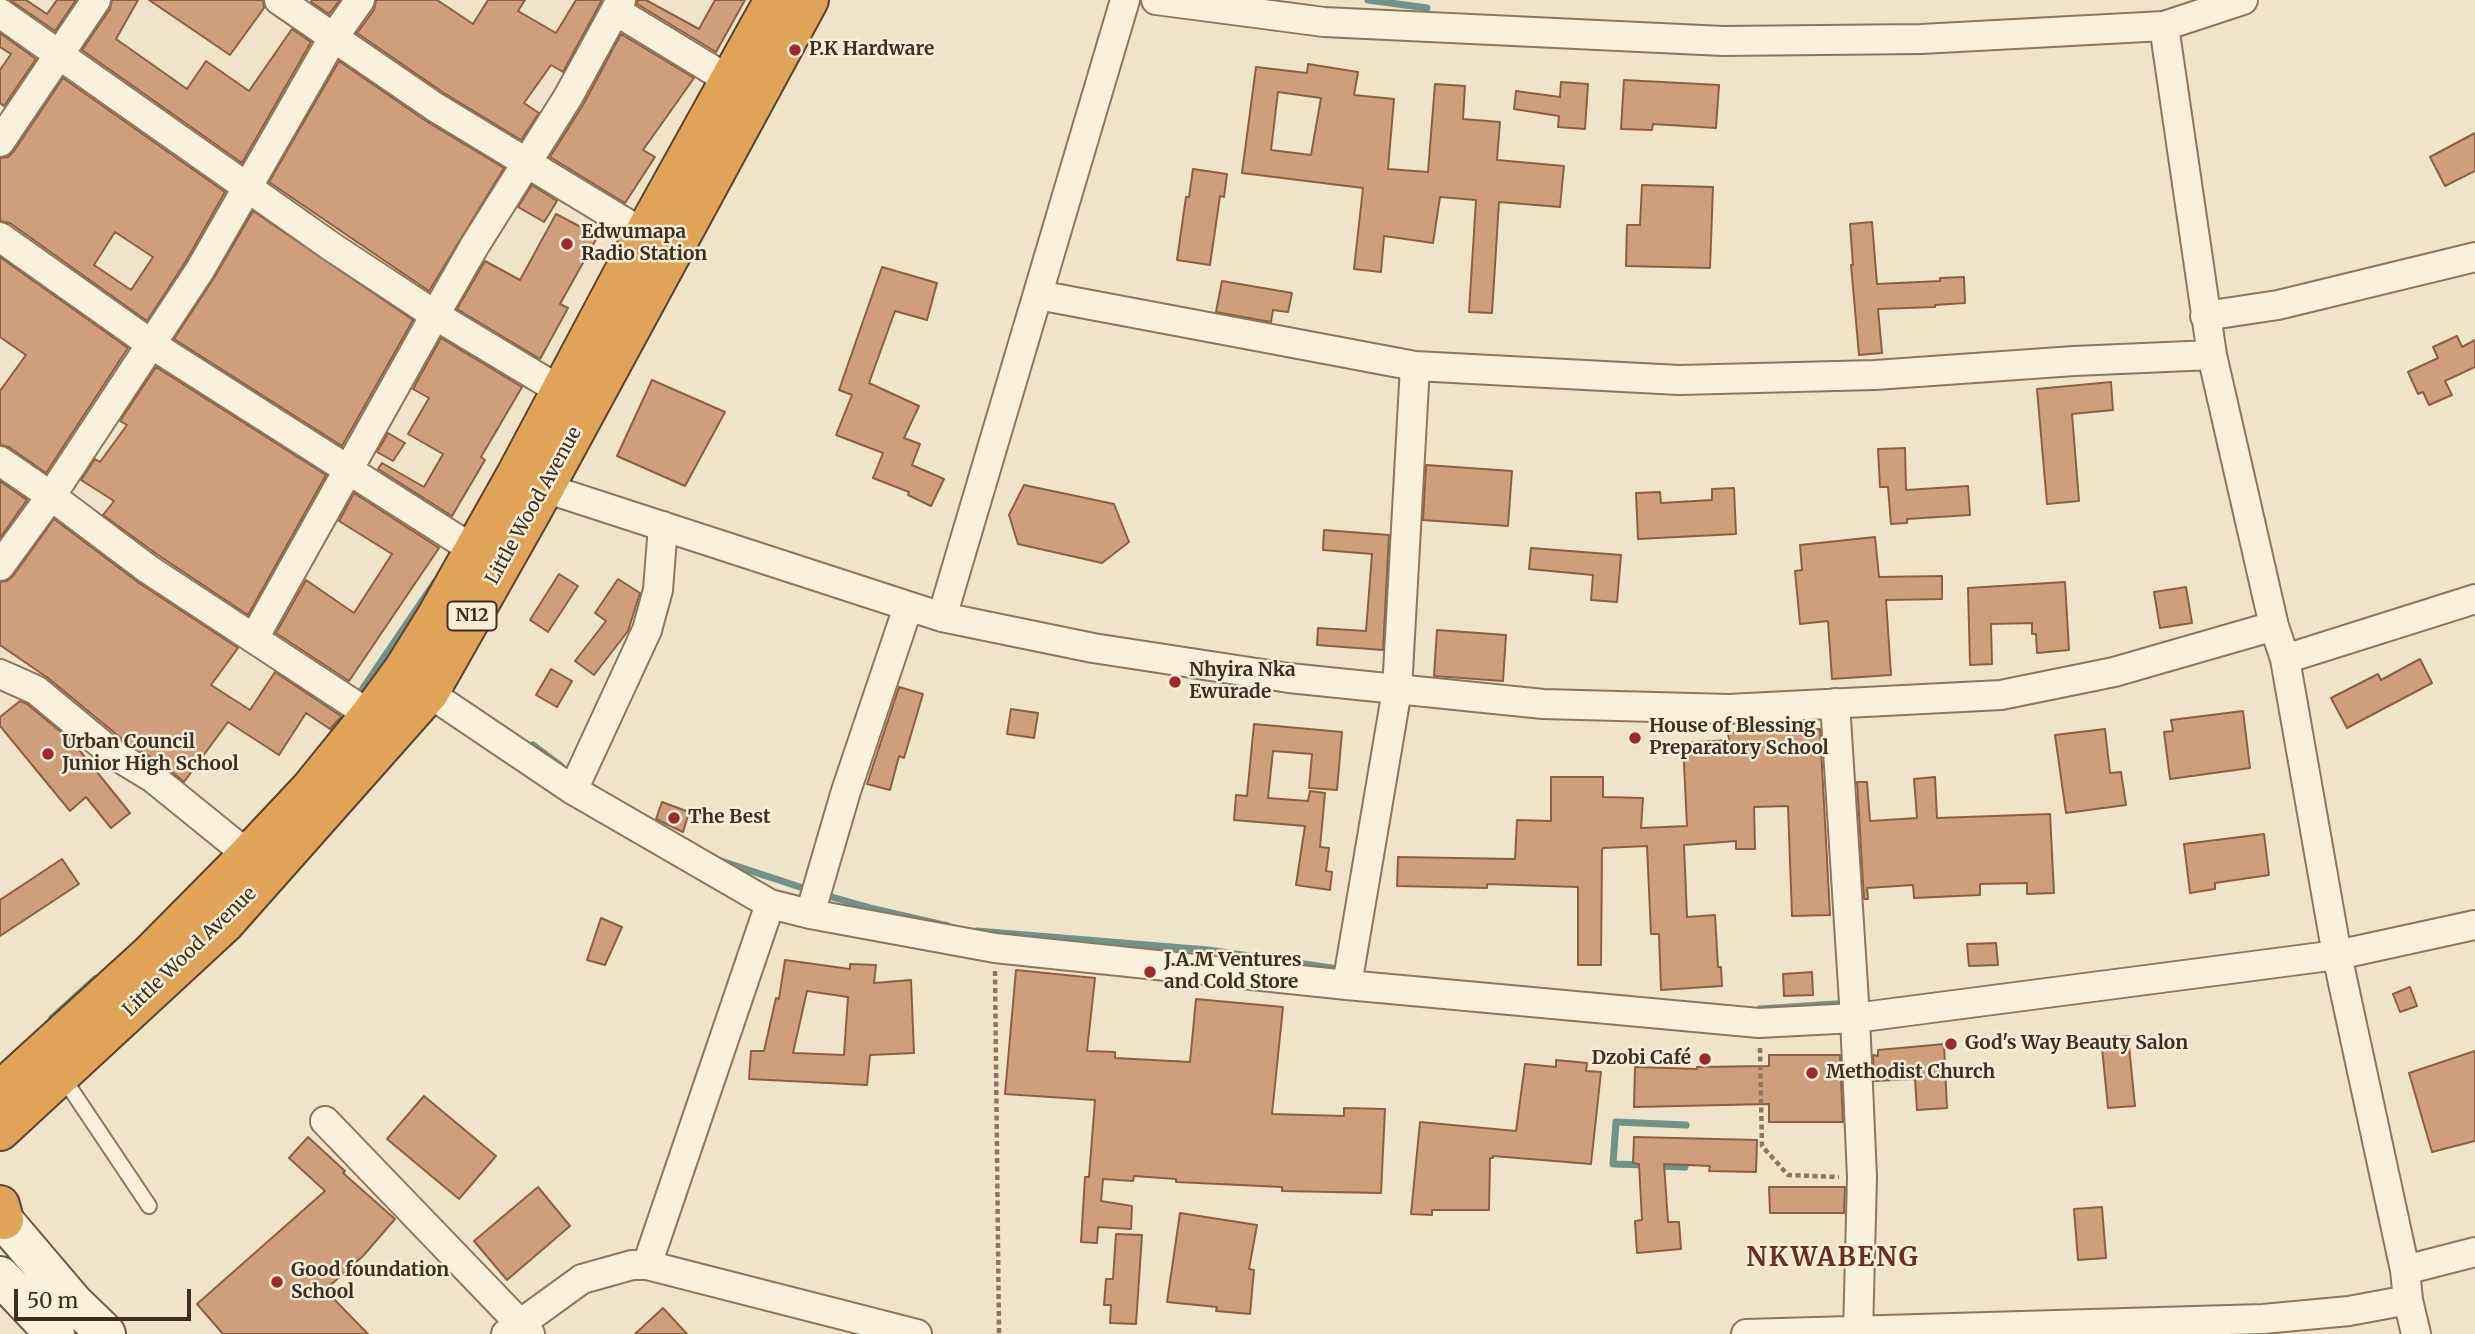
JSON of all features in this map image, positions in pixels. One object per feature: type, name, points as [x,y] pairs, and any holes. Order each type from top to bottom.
[{"type":"highway","name":"Little Wood Avenue","points":[[4,1121],[149,955],[310,789],[370,715],[423,638],[474,550],[774,0]]},
{"type":"highway","name":"Little Wood Avenue","points":[[4,1121],[61,1075],[225,923],[429,693],[545,488],[808,0]]},
{"type":"street","points":[[0,142],[96,0]]},
{"type":"street","points":[[279,0],[435,107],[644,234]]},
{"type":"street","points":[[0,566],[51,496],[200,270],[333,38],[359,0]]},
{"type":"street","points":[[942,617],[1125,0]]},
{"type":"street","points":[[1156,0],[1324,22],[1723,41],[1921,39],[2164,26],[2243,0]]},
{"type":"street","points":[[254,639],[435,314],[619,6],[729,80]]},
{"type":"street","points":[[0,13],[332,247],[561,391]]},
{"type":"street","points":[[2164,26],[2212,355],[2274,626],[2285,659],[2337,956],[2405,1270],[2408,1300],[2416,1334]]},
{"type":"street","points":[[0,237],[151,344],[474,550]]},
{"type":"street","points":[[2205,316],[2278,305],[2475,257]]},
{"type":"street","points":[[1038,295],[1415,366],[1692,379],[1875,375],[2074,361],[2212,355]]},
{"type":"street","points":[[1347,985],[1397,690],[1415,366]]},
{"type":"street","points":[[0,461],[148,569],[370,715]]},
{"type":"street","points":[[545,488],[942,617],[1093,648],[1290,678],[1570,705],[1729,709],[2001,695],[2114,672],[2274,626]]},
{"type":"street","points":[[573,790],[647,630],[658,590],[663,526]]},
{"type":"street","points":[[2285,659],[2475,599]]},
{"type":"street","points":[[810,914],[846,791],[908,607]]},
{"type":"street","points":[[0,674],[36,690],[112,753],[153,778],[248,855]]},
{"type":"street","points":[[429,693],[573,790],[770,904],[810,914],[995,948],[1347,985],[1759,1023],[1855,1018],[2337,956],[2475,925]]},
{"type":"street","points":[[1835,703],[1855,1018],[1861,1177],[1858,1333]]},
{"type":"street","points":[[647,1265],[770,904]]},
{"type":"street","points":[[325,1121],[519,1331],[582,1279],[632,1265],[647,1265],[917,1334]]},
{"type":"street","points":[[1,1213],[74,1303],[106,1334]]},
{"type":"street","points":[[2405,1270],[2475,1252]]},
{"type":"street","points":[[0,1276],[55,1334]]},
{"type":"street","points":[[1746,1334],[1858,1333],[2263,1319],[2349,1311],[2408,1300]]},
{"type":"lane","points":[[61,1075],[149,1206]]},
{"type":"path","points":[[995,948],[999,1334]]},
{"type":"path","points":[[1759,1023],[1762,1146],[1788,1175],[1861,1177]]},
{"type":"building","points":[[10,0],[26,0],[47,14],[57,0],[76,0],[55,31]]},
{"type":"building","points":[[112,0],[138,0],[116,39],[187,89],[206,61],[249,91],[292,29],[311,42],[242,163],[82,50],[110,9]]},
{"type":"building","points":[[149,0],[263,0],[264,8],[230,55]]},
{"type":"building","points":[[340,0],[329,14],[311,2]]},
{"type":"building","points":[[376,0],[437,0],[473,24],[488,0],[525,0],[518,11],[556,33],[576,0],[602,0],[563,72],[551,65],[524,103],[539,113],[521,140],[444,93],[357,33],[374,10]]},
{"type":"building","points":[[638,0],[646,0],[699,29],[715,0],[745,0],[716,52],[637,4]]},
{"type":"building","points":[[0,33],[36,59],[4,106],[0,103],[0,70],[11,54],[0,47]]},
{"type":"building","points":[[621,34],[694,78],[643,150],[655,157],[625,203],[550,157],[583,105]]},
{"type":"building","points":[[339,61],[426,121],[504,168],[429,291],[269,182]]},
{"type":"building","points":[[1308,64],[1358,72],[1354,95],[1394,99],[1388,169],[1428,172],[1435,84],[1465,86],[1463,119],[1500,122],[1497,160],[1564,166],[1560,207],[1499,202],[1492,313],[1469,312],[1476,200],[1440,197],[1433,243],[1384,236],[1381,272],[1354,269],[1363,188],[1242,173],[1256,67],[1307,73]],"holes":[[[1278,92],[1321,98],[1311,155],[1271,150]]]},
{"type":"building","points":[[63,78],[225,192],[186,261],[147,321],[10,223],[0,221],[0,158],[8,157]],"holes":[[[115,232],[153,257],[131,290],[94,265]]]},
{"type":"building","points":[[1624,80],[1719,85],[1716,128],[1653,124],[1652,130],[1621,129]]},
{"type":"building","points":[[1561,82],[1588,84],[1585,129],[1558,127],[1559,116],[1514,109],[1516,91],[1560,97]]},
{"type":"building","points":[[2475,133],[2475,171],[2445,186],[2430,157]]},
{"type":"building","points":[[1193,169],[1227,174],[1224,197],[1220,196],[1210,265],[1177,260]]},
{"type":"building","points":[[532,185],[557,201],[544,222],[518,207]]},
{"type":"building","points":[[1642,185],[1713,187],[1710,268],[1626,266],[1627,225],[1640,225]]},
{"type":"building","points":[[253,211],[413,320],[342,446],[174,339]]},
{"type":"building","points":[[556,214],[598,236],[560,304],[568,308],[540,359],[457,309],[485,261],[520,280]]},
{"type":"building","points":[[1872,222],[1877,284],[1964,277],[1965,303],[1878,309],[1882,353],[1859,355],[1850,224]]},
{"type":"building","points":[[0,257],[128,348],[46,473],[9,447],[0,445],[0,391],[26,355],[0,337]]},
{"type":"building","points":[[882,267],[937,283],[927,320],[895,311],[869,383],[919,406],[904,438],[920,444],[912,465],[944,479],[931,506],[908,495],[909,492],[873,478],[883,453],[836,435],[852,395],[839,390]]},
{"type":"building","points":[[1222,281],[1292,293],[1288,312],[1273,310],[1271,322],[1216,312]]},
{"type":"building","points":[[2457,336],[2462,347],[2475,340],[2475,367],[2445,381],[2452,395],[2429,405],[2423,392],[2418,394],[2408,372],[2438,358],[2433,347]]},
{"type":"building","points":[[441,338],[522,387],[481,457],[485,460],[452,516],[378,469],[382,463],[424,487],[443,454],[408,434],[429,398],[413,389]]},
{"type":"building","points":[[156,367],[326,475],[248,615],[103,515],[114,501],[81,480],[95,459],[100,462],[127,425],[120,421]]},
{"type":"building","points":[[652,380],[725,412],[685,486],[617,456]]},
{"type":"building","points":[[2111,382],[2113,410],[2072,414],[2079,501],[2047,504],[2037,389]]},
{"type":"building","points":[[388,433],[405,443],[393,461],[377,452]]},
{"type":"building","points":[[1905,448],[1906,490],[1968,486],[1970,515],[1907,519],[1907,523],[1891,524],[1888,487],[1880,487],[1878,449]]},
{"type":"building","points":[[1426,465],[1512,471],[1508,526],[1423,520]]},
{"type":"building","points":[[0,481],[27,500],[0,538]]},
{"type":"building","points":[[1024,485],[1114,504],[1129,542],[1102,563],[1018,544],[1009,515]]},
{"type":"building","points":[[1734,488],[1736,534],[1638,539],[1636,493],[1660,492],[1661,503],[1712,500],[1712,489]]},
{"type":"building","points":[[354,493],[439,548],[349,681],[276,633],[306,580],[354,613],[392,554],[339,521]]},
{"type":"building","points":[[54,519],[139,583],[238,648],[211,685],[250,710],[275,672],[341,716],[340,718],[330,729],[306,713],[279,755],[228,722],[184,782],[162,764],[122,739],[48,678],[0,645],[0,582],[13,576]]},
{"type":"building","points":[[1324,530],[1389,535],[1383,650],[1317,645],[1318,628],[1366,631],[1372,554],[1323,550]]},
{"type":"building","points":[[1875,537],[1879,577],[1942,576],[1942,599],[1886,600],[1891,675],[1832,679],[1828,621],[1800,624],[1795,571],[1802,570],[1800,545]]},
{"type":"building","points":[[1531,548],[1621,555],[1617,602],[1591,600],[1593,575],[1529,569]]},
{"type":"building","points":[[559,574],[578,586],[548,632],[530,620]]},
{"type":"building","points":[[618,579],[640,593],[628,631],[594,675],[575,661],[606,621],[595,613]]},
{"type":"building","points":[[2065,582],[2069,650],[2037,653],[2036,634],[2032,634],[2032,623],[1991,624],[1992,664],[1970,665],[1968,588]]},
{"type":"building","points":[[2186,587],[2192,623],[2160,628],[2154,592]]},
{"type":"building","points":[[1437,630],[1506,635],[1503,681],[1434,676]]},
{"type":"building","points":[[2420,659],[2432,683],[2347,728],[2331,698],[2378,674],[2381,680]]},
{"type":"building","points":[[551,669],[572,681],[557,707],[536,695]]},
{"type":"building","points":[[899,687],[923,694],[904,758],[899,756],[890,790],[867,784]]},
{"type":"building","points":[[20,701],[72,741],[130,813],[111,828],[86,797],[70,811],[0,726],[0,717]]},
{"type":"building","points":[[1011,709],[1038,713],[1034,738],[1007,734]]},
{"type":"building","points":[[2243,711],[2250,768],[2170,779],[2164,732],[2173,731],[2171,720]]},
{"type":"building","points":[[1254,724],[1342,732],[1337,790],[1309,788],[1312,754],[1273,751],[1268,798],[1308,801],[1310,791],[1325,793],[1320,847],[1329,848],[1326,871],[1332,872],[1330,890],[1296,885],[1305,826],[1234,820],[1236,795],[1247,796]]},
{"type":"building","points":[[1820,729],[1830,915],[1792,916],[1788,806],[1754,807],[1755,849],[1736,849],[1736,841],[1684,845],[1687,917],[1715,915],[1718,967],[1721,967],[1722,986],[1661,990],[1659,934],[1651,934],[1647,846],[1602,850],[1601,965],[1578,965],[1578,887],[1487,884],[1487,888],[1397,886],[1398,857],[1515,859],[1517,820],[1551,821],[1551,777],[1603,777],[1603,797],[1643,798],[1641,828],[1687,826],[1683,743],[1729,740],[1728,733]]},
{"type":"building","points":[[2105,729],[2110,773],[2121,772],[2126,805],[2066,813],[2055,735]]},
{"type":"building","points":[[1935,777],[1937,818],[2050,814],[2054,893],[2027,894],[2027,883],[1980,884],[1980,895],[1914,898],[1913,885],[1867,888],[1868,899],[1864,899],[1857,782],[1867,782],[1870,821],[1917,818],[1914,779]]},
{"type":"building","name":"The Best","points":[[662,802],[689,812],[683,832],[656,819]]},
{"type":"building","points":[[2264,834],[2269,875],[2215,883],[2215,889],[2190,893],[2184,844]]},
{"type":"building","points":[[62,859],[79,884],[0,936],[0,900]]},
{"type":"building","points":[[601,918],[622,927],[605,965],[587,960]]},
{"type":"building","points":[[1996,943],[1998,965],[1969,966],[1967,944]]},
{"type":"building","points":[[785,960],[850,969],[850,964],[876,965],[874,983],[911,980],[914,1053],[870,1055],[867,1085],[749,1079],[751,1051],[764,1051],[776,998],[779,999]],"holes":[[[807,991],[848,997],[844,1055],[793,1053]]]},
{"type":"building","points":[[1016,970],[1095,978],[1087,1051],[1115,1052],[1115,1058],[1190,1062],[1196,999],[1283,1007],[1272,1114],[1344,1116],[1344,1108],[1385,1109],[1381,1193],[1282,1191],[1282,1187],[1176,1182],[1176,1179],[1134,1176],[1133,1181],[1103,1179],[1101,1201],[1132,1206],[1131,1229],[1098,1227],[1097,1243],[1081,1242],[1085,1177],[1089,1177],[1095,1100],[1005,1094]]},
{"type":"building","points":[[1812,972],[1813,995],[1784,996],[1783,974]]},
{"type":"building","points":[[2410,987],[2417,1006],[2400,1012],[2393,994]]},
{"type":"building","points":[[2128,1036],[2135,1106],[2108,1108],[2101,1038]]},
{"type":"building","points":[[1944,1044],[1947,1108],[1917,1110],[1915,1079],[1874,1081],[1873,1055],[1878,1056],[1878,1050]]},
{"type":"building","points":[[2475,1051],[2475,1141],[2432,1152],[2409,1073]]},
{"type":"building","points":[[1769,1055],[1840,1055],[1843,1122],[1769,1122],[1769,1104],[1634,1107],[1635,1067],[1697,1069],[1769,1066]]},
{"type":"building","points":[[1556,1060],[1587,1063],[1586,1071],[1601,1072],[1591,1164],[1493,1156],[1490,1158],[1489,1210],[1432,1210],[1432,1215],[1411,1214],[1420,1122],[1516,1131],[1525,1064],[1556,1067]]},
{"type":"building","points":[[424,1096],[496,1156],[459,1199],[387,1139]]},
{"type":"building","points":[[308,1137],[345,1171],[343,1173],[395,1219],[363,1256],[325,1290],[368,1334],[223,1334],[197,1304],[325,1191],[289,1158]]},
{"type":"building","points":[[1634,1137],[1757,1140],[1756,1172],[1709,1171],[1710,1166],[1664,1164],[1668,1222],[1679,1222],[1681,1249],[1637,1253],[1635,1221],[1642,1220],[1639,1164],[1633,1163]]},
{"type":"building","points":[[538,1187],[570,1226],[507,1280],[474,1241]]},
{"type":"building","points":[[1769,1187],[1845,1187],[1844,1213],[1770,1213]]},
{"type":"building","points":[[2102,1207],[2106,1258],[2078,1260],[2074,1209]]},
{"type":"building","points":[[1180,1213],[1257,1225],[1249,1269],[1254,1270],[1250,1314],[1216,1311],[1217,1307],[1167,1302]]},
{"type":"building","points":[[1116,1234],[1142,1235],[1136,1324],[1110,1323],[1111,1305],[1104,1305],[1106,1279],[1113,1279]]},
{"type":"building","points":[[663,1308],[687,1334],[635,1334]]},
{"type":"waterway","points":[[1368,0],[1427,8]]},
{"type":"waterway","points":[[355,700],[435,582]]},
{"type":"waterway","points":[[533,745],[561,766]]},
{"type":"waterway","points":[[721,861],[809,890]]},
{"type":"waterway","points":[[821,894],[948,926]]},
{"type":"waterway","points":[[977,931],[1208,950],[1345,970]]},
{"type":"waterway","points":[[52,1018],[95,979]]},
{"type":"waterway","points":[[1760,1009],[1850,1003]]},
{"type":"waterway","points":[[1646,1165],[1613,1164],[1616,1122],[1686,1125]]},
{"type":"waterway","points":[[1658,1166],[1685,1167]]},
{"type":"place","name":"P.K Hardware","points":[[795,50]]},
{"type":"place","name":"Edwumapa Radio Station","points":[[567,244]]},
{"type":"place","name":"Nhyira Nka Ewurade","points":[[1175,682]]},
{"type":"place","name":"House of Blessing Preparatory School","points":[[1635,738]]},
{"type":"place","name":"Urban Council Junior High School","points":[[48,754]]},
{"type":"place","name":"The Best","points":[[674,818]]},
{"type":"place","name":"J.A.M Ventures and Cold Store","points":[[1150,972]]},
{"type":"place","name":"God's Way Beauty Salon","points":[[1951,1044]]},
{"type":"place","name":"Dzobi Café","points":[[1705,1059]]},
{"type":"place","name":"Methodist Church","points":[[1812,1073]]},
{"type":"place","name":"Good foundation School","points":[[277,1282]]},
{"type":"district","name":"NKWABENG","points":[[1833,1259]]}]
